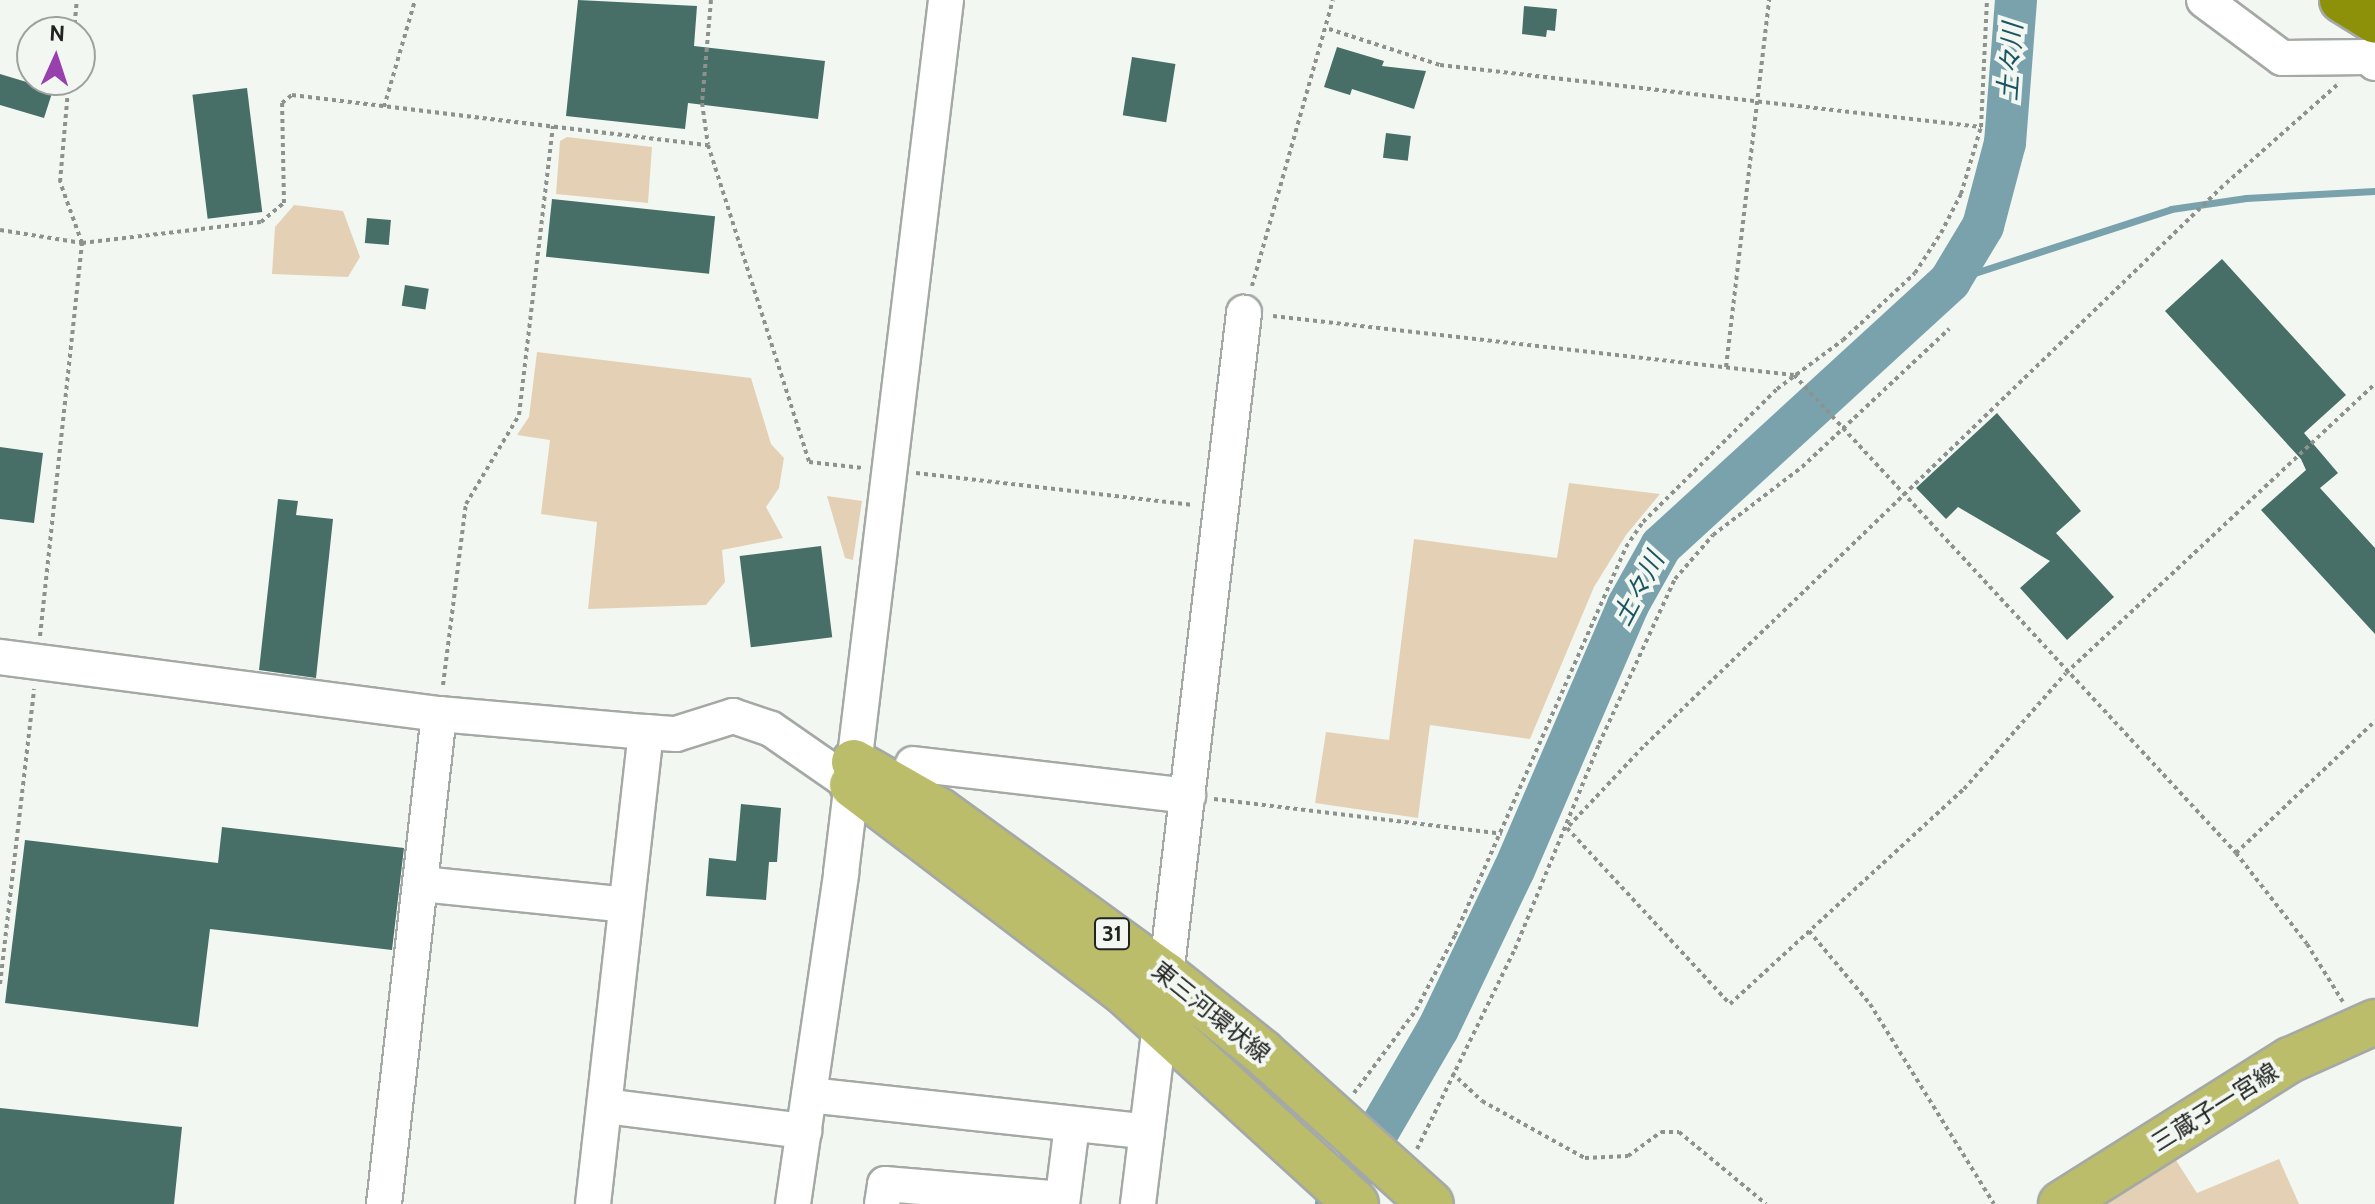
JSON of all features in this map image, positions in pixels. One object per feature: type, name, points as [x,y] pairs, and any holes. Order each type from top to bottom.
[{"type":"highway","points":[[2342,0],[2373,47]]},
{"type":"main road","name":"東三河環状線","points":[[853,773],[940,811],[1166,975],[1412,1184]]},
{"type":"main road","name":"東三河環状線","points":[[853,773],[1160,1024],[1356,1204]]},
{"type":"main road","name":"三蔵子一宮線","points":[[2061,1204],[2290,1060],[2367,1025]]},
{"type":"street","points":[[793,1204],[853,773],[946,0]]},
{"type":"street","points":[[2204,0],[2282,58],[2373,47]]},
{"type":"street","points":[[1166,975],[1244,313]]},
{"type":"street","points":[[0,657],[439,714],[646,732],[676,734],[733,716],[853,773]]},
{"type":"street","points":[[384,1204],[439,714]]},
{"type":"street","points":[[593,1204],[646,732]]},
{"type":"street","points":[[913,764],[1188,796]]},
{"type":"street","points":[[421,884],[626,905]]},
{"type":"street","points":[[1138,1204],[1160,1024]]},
{"type":"street","points":[[809,1095],[1147,1132]]},
{"type":"street","points":[[605,1106],[804,1131]]},
{"type":"street","points":[[882,1204],[885,1184],[1062,1201],[1072,1125]]},
{"type":"path","points":[[384,107],[415,0]]},
{"type":"path","points":[[711,0],[702,103],[708,145],[809,462],[1222,508]]},
{"type":"path","points":[[1333,0],[1329,29],[1244,313],[1794,375]]},
{"type":"path","points":[[1726,367],[1769,0]]},
{"type":"path","points":[[1343,1124],[1416,1010],[1502,834],[1626,547],[1643,522],[1794,375],[1843,340],[1915,273],[1961,194],[1981,127],[1987,0]]},
{"type":"path","points":[[1329,29],[1440,65],[1981,127]]},
{"type":"path","points":[[1567,828],[1643,747],[1903,495],[2223,186],[2373,47]]},
{"type":"path","points":[[0,230],[82,243],[261,222],[284,203],[282,103],[292,95],[708,145]]},
{"type":"path","points":[[0,984],[82,243],[60,182],[68,96]]},
{"type":"path","points":[[439,714],[466,504],[519,415],[553,126]]},
{"type":"path","points":[[1412,1184],[1452,1073],[1515,949],[1599,744],[1675,579],[1713,535],[1842,429],[1949,329]]},
{"type":"path","points":[[1794,375],[2066,673],[2236,853],[2367,1025]]},
{"type":"path","points":[[1567,828],[1730,1004],[1964,789],[2066,673],[2375,384]]},
{"type":"path","points":[[2236,853],[2375,721]]},
{"type":"path","points":[[1188,796],[1502,834]]},
{"type":"path","points":[[1809,931],[1870,1004],[1994,1204]]},
{"type":"path","points":[[1452,1073],[1482,1101],[1585,1158],[1628,1156],[1661,1132],[1679,1132],[1766,1204]]},
{"type":"shaded area","points":[[567,137],[652,147],[648,203],[556,194],[560,141]]},
{"type":"shaded area","points":[[294,205],[343,211],[360,257],[348,277],[272,274],[275,227]]},
{"type":"shaded area","points":[[537,352],[751,378],[771,444],[784,458],[779,488],[766,507],[783,538],[722,550],[725,582],[706,605],[588,609],[597,522],[541,514],[550,440],[517,435],[529,417]]},
{"type":"shaded area","points":[[1569,483],[1660,494],[1626,535],[1594,587],[1530,739],[1430,725],[1418,818],[1315,803],[1326,732],[1389,740],[1414,539],[1557,558]]},
{"type":"shaded area","points":[[827,496],[862,501],[853,560],[845,558]]},
{"type":"shaded area","points":[[2170,1151],[2197,1193],[2279,1159],[2299,1204],[2098,1204]]},
{"type":"building","points":[[578,0],[697,6],[694,46],[825,61],[818,119],[688,103],[685,129],[566,116]]},
{"type":"building","points":[[1524,6],[1557,9],[1555,31],[1547,30],[1546,37],[1522,34]]},
{"type":"building","points":[[1337,47],[1384,61],[1382,66],[1426,71],[1414,109],[1352,89],[1350,95],[1324,87]]},
{"type":"building","points":[[1132,57],[1175,64],[1166,122],[1123,115]]},
{"type":"building","points":[[0,74],[16,79],[16,96],[51,96],[44,118],[0,105]]},
{"type":"building","points":[[247,88],[262,212],[208,219],[192,95]]},
{"type":"building","points":[[1386,133],[1411,136],[1408,161],[1383,158]]},
{"type":"building","points":[[552,199],[715,216],[709,274],[546,257]]},
{"type":"building","points":[[367,218],[391,220],[389,245],[365,243]]},
{"type":"building","points":[[2222,259],[2346,395],[2304,433],[2338,473],[2320,488],[2375,548],[2375,634],[2261,510],[2306,470],[2301,459],[2165,311]]},
{"type":"building","points":[[405,285],[429,289],[425,309],[402,306]]},
{"type":"building","points":[[1997,413],[2081,511],[2056,533],[2114,597],[2067,640],[2020,588],[2050,561],[1958,507],[1946,519],[1916,488]]},
{"type":"building","points":[[0,447],[43,453],[34,523],[0,519]]},
{"type":"building","points":[[278,499],[298,501],[296,515],[333,519],[316,678],[259,670]]},
{"type":"building","points":[[821,546],[832,637],[751,647],[740,556]]},
{"type":"building","points":[[741,804],[781,808],[777,862],[769,862],[766,900],[706,896],[709,858],[736,861]]},
{"type":"building","points":[[222,827],[404,848],[392,950],[210,929],[198,1027],[5,1003],[25,840],[218,863]]},
{"type":"building","points":[[0,1108],[182,1127],[174,1204],[0,1204]]},
{"type":"waterway","name":"土々川","points":[[1336,1204],[1438,1029],[1514,870],[1628,605],[1661,546],[1950,281],[1983,226],[2005,143],[2016,0]]},
{"type":"waterway","points":[[1950,281],[2171,209],[2246,198],[2375,191]]}]
